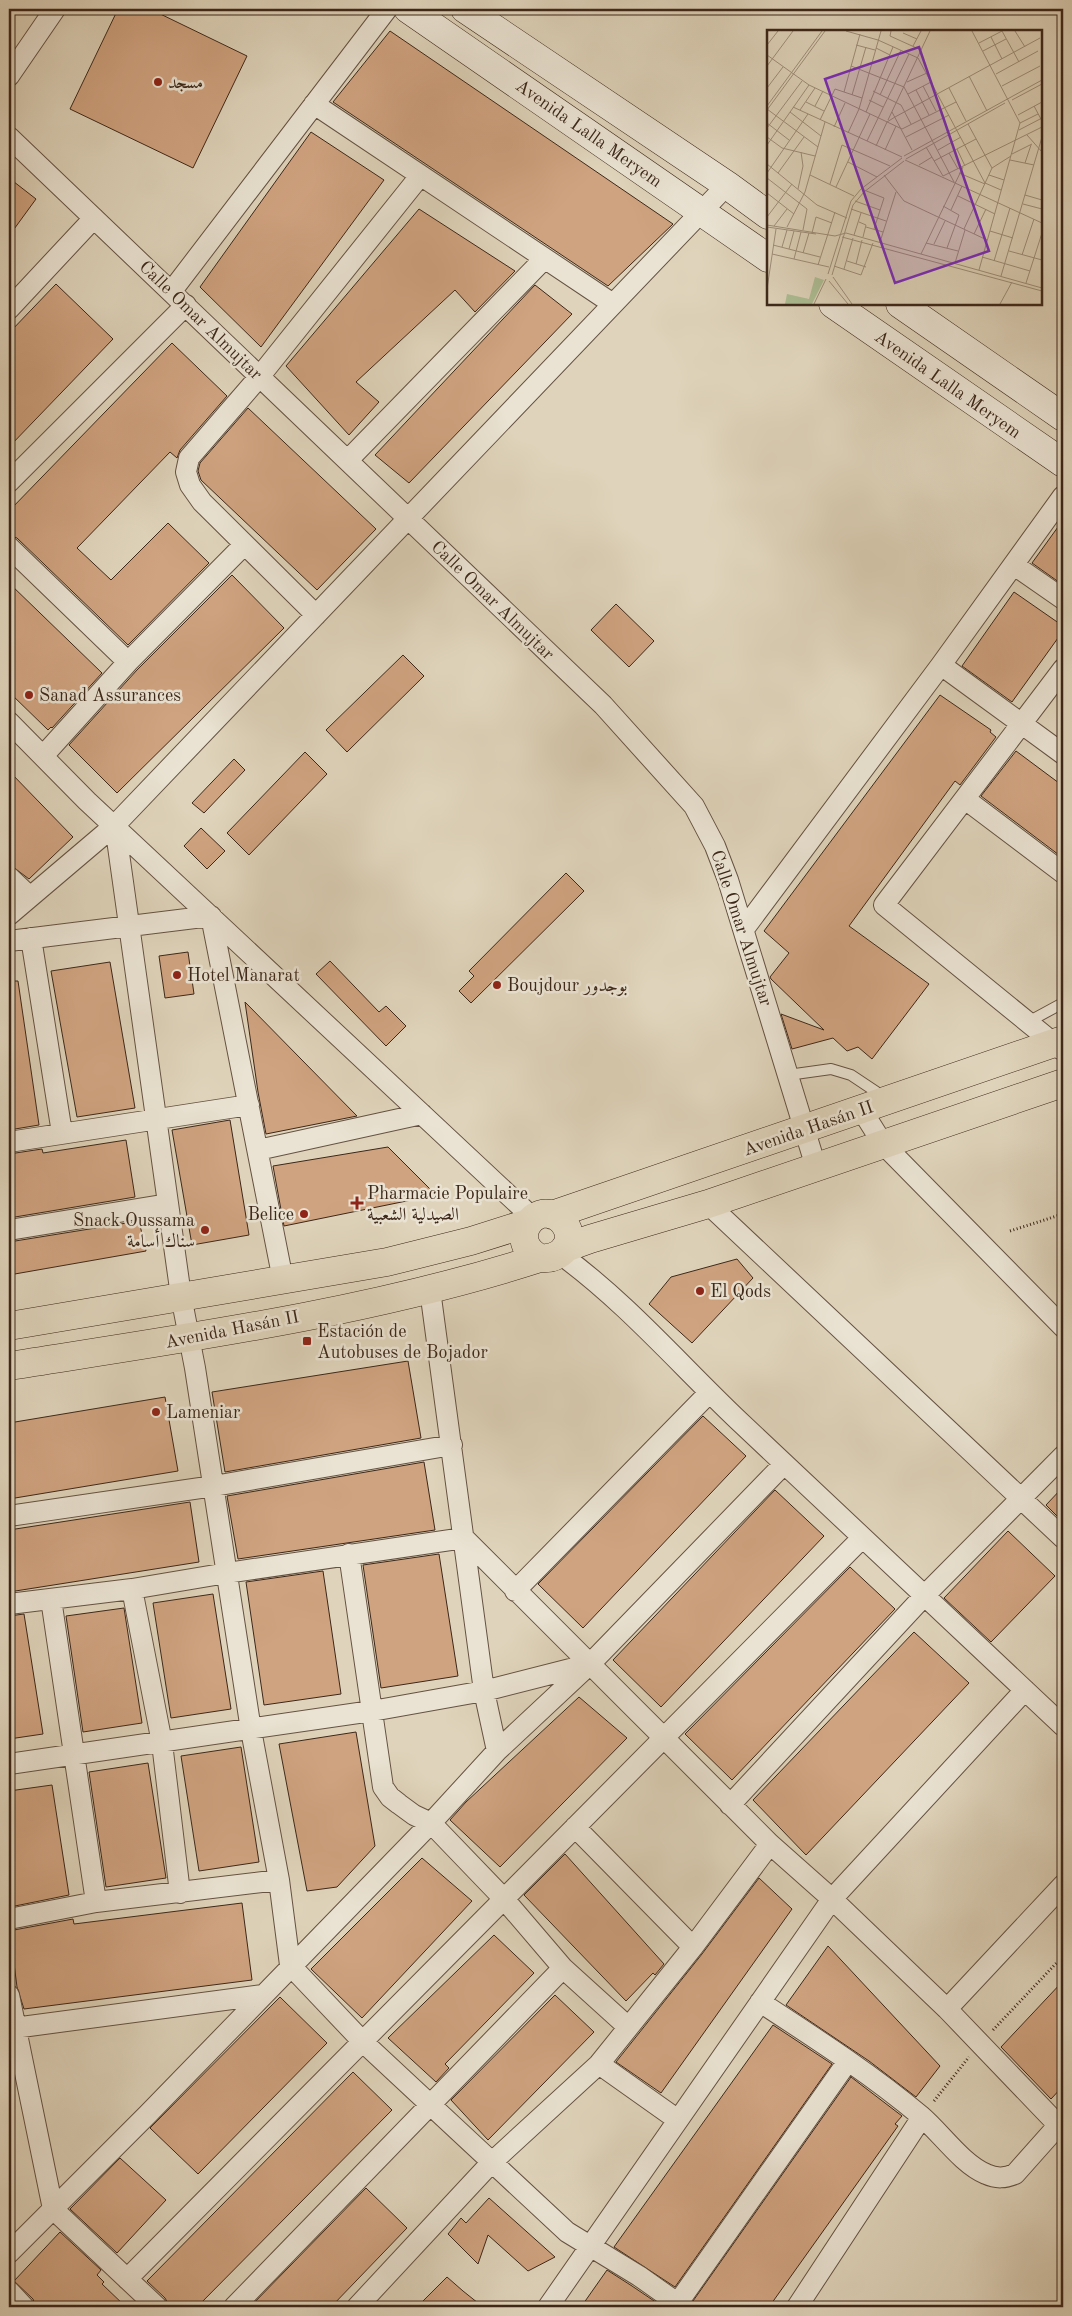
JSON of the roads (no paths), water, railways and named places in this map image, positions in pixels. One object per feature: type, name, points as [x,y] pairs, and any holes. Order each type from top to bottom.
[{"type":"main road","name":"Avenida Hasán II","points":[[9,1326],[387,1262],[471,1241],[861,1109],[1061,1045]]},
{"type":"main road","name":"Avenida Hasán II","points":[[9,1366],[190,1338],[430,1290],[555,1253],[590,1239],[708,1204],[1063,1083]]},
{"type":"main road","points":[[538,1219],[564,1222],[567,1228],[569,1235],[555,1253],[534,1255],[525,1243],[524,1236],[538,1219]]},
{"type":"street","points":[[9,76],[55,9]]},
{"type":"street","points":[[9,482],[178,298],[314,104],[387,9]]},
{"type":"street","name":"Avenida Lalla Meryem","points":[[408,9],[767,257]]},
{"type":"street","name":"Avenida Lalla Meryem","points":[[465,9],[727,185],[767,214]]},
{"type":"street","points":[[314,104],[614,304]]},
{"type":"street","name":"Calle Omar Almujtar","points":[[9,137],[603,705],[694,806],[715,846],[744,928],[816,1167]]},
{"type":"street","points":[[316,615],[195,494],[186,472],[186,465],[189,458],[209,432],[260,376],[420,176]]},
{"type":"street","points":[[9,915],[115,825],[727,185]]},
{"type":"street","points":[[9,309],[94,218]]},
{"type":"street","points":[[348,460],[544,259]]},
{"type":"street","name":"Avenida Lalla Meryem","points":[[834,305],[1063,462]]},
{"type":"street","points":[[901,305],[1063,417]]},
{"type":"street","points":[[744,928],[941,665],[1063,496]]},
{"type":"street","points":[[43,756],[128,662],[244,545]]},
{"type":"street","points":[[9,547],[128,662]]},
{"type":"street","points":[[1014,565],[1063,599]]},
{"type":"street","points":[[941,665],[1063,754]]},
{"type":"street","points":[[1061,1045],[1028,1022],[884,904],[1063,669]]},
{"type":"street","points":[[9,722],[87,801],[115,825],[422,1114],[538,1219]]},
{"type":"street","points":[[965,799],[1063,873]]},
{"type":"street","points":[[115,825],[181,1296],[190,1338],[251,1730],[278,1880],[290,1965],[363,2042],[567,2232],[591,2245],[679,2306],[848,2060]]},
{"type":"street","points":[[9,877],[30,897]]},
{"type":"street","points":[[9,941],[211,916]]},
{"type":"street","points":[[211,916],[283,1280]]},
{"type":"street","points":[[32,938],[62,1133]]},
{"type":"street","points":[[9,1142],[249,1105]]},
{"type":"street","points":[[861,1109],[883,1144],[1063,1327]]},
{"type":"street","points":[[258,1150],[422,1114]]},
{"type":"street","points":[[9,1230],[168,1204]]},
{"type":"street","points":[[708,1204],[1020,1500],[1063,1538]]},
{"type":"street","points":[[555,1253],[600,1285],[709,1393],[1063,1726]]},
{"type":"street","points":[[430,1290],[484,1691],[497,1750]]},
{"type":"street","points":[[515,1591],[709,1393]]},
{"type":"street","points":[[9,1516],[214,1486],[452,1445]]},
{"type":"street","points":[[730,1804],[924,1596],[1063,1456]]},
{"type":"street","points":[[9,2254],[431,1823],[497,1750],[590,1664],[784,1464]]},
{"type":"street","points":[[464,1538],[663,1739],[770,1844],[832,1899],[947,2009],[1062,2125],[1015,2174],[1006,2178],[986,2174],[973,2166],[922,2117],[848,2060],[760,2002]]},
{"type":"street","points":[[9,1604],[132,1589],[349,1554],[464,1538]]},
{"type":"street","points":[[127,2279],[862,1538]]},
{"type":"street","points":[[349,1554],[384,1787],[390,1797],[399,1804],[414,1815],[431,1823],[504,1899],[563,1968],[627,2026]]},
{"type":"street","points":[[132,1589],[162,1743],[180,1893]]},
{"type":"street","points":[[51,1599],[96,1902]]},
{"type":"street","points":[[9,1764],[372,1711],[484,1691],[590,1664]]},
{"type":"street","points":[[548,2307],[832,1899],[1025,1690]]},
{"type":"street","points":[[575,1827],[693,1947]]},
{"type":"street","points":[[357,2307],[491,2163],[599,2064],[627,2026],[693,1947],[770,1844]]},
{"type":"street","points":[[9,1919],[96,1902],[278,1880]]},
{"type":"street","points":[[947,2009],[1063,1885]]},
{"type":"street","points":[[234,2307],[563,1968]]},
{"type":"street","points":[[9,1995],[14,2028],[53,2209],[157,2307]]},
{"type":"street","points":[[14,2028],[263,1995]]},
{"type":"street","points":[[599,2064],[678,2120]]},
{"type":"street","points":[[797,2307],[922,2117]]},
{"type":"street","points":[[9,2291],[24,2307]]},
{"type":"lane","points":[[1028,1022],[1063,1003]]},
{"type":"lane","points":[[788,1075],[831,1069],[851,1075],[889,1100]]},
{"type":"place","name":"مسجد","points":[[158,82]]},
{"type":"place","name":"Sanad Assurances","points":[[29,695]]},
{"type":"place","name":"Hotel Manarat","points":[[177,975]]},
{"type":"place","name":"Boujdour بوجدور","points":[[497,985]]},
{"type":"place","name":"Pharmacie Populaire الصيدلية الشعبية","points":[[357,1203]]},
{"type":"place","name":"Belice","points":[[304,1214]]},
{"type":"place","name":"Snack Oussama سناك أسامة","points":[[205,1230]]},
{"type":"place","name":"El Qods","points":[[700,1291]]},
{"type":"place","name":"Estación de Autobuses de Bojador","points":[[307,1341]]},
{"type":"place","name":"Lameniar","points":[[156,1412]]}]
